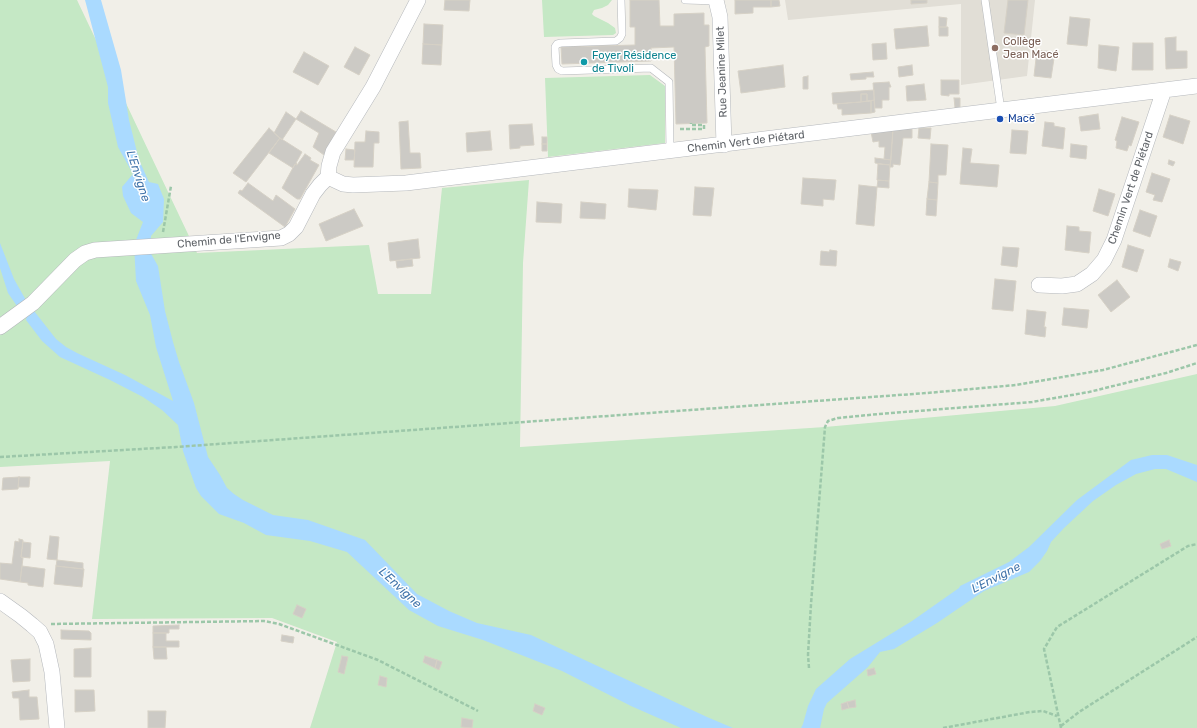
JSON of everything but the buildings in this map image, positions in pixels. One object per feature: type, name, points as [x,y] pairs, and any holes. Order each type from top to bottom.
[{"type":"street","points":[[328,178],[329,166],[333,152],[373,87],[418,0]]},
{"type":"street","name":"Rue Jeanine Milet","points":[[717,1],[720,17],[724,145]]},
{"type":"street","name":"Chemin Vert de Piétard","points":[[328,178],[343,184],[353,185],[406,183],[1197,86]]},
{"type":"street","name":"Chemin Vert de Piétard","points":[[1040,284],[1062,286],[1077,284],[1092,274],[1104,260],[1114,240],[1164,90]]},
{"type":"street","name":"Chemin de l'Envigne","points":[[0,327],[33,303],[75,260],[85,253],[95,250],[281,238],[289,234],[296,227],[313,194],[328,178]]},
{"type":"street","points":[[0,601],[36,628],[40,632],[46,644],[50,658],[57,728]]},
{"type":"lane","points":[[621,0],[622,34],[616,42],[556,44],[556,64],[558,69],[562,71],[651,68],[669,82],[670,151]]},
{"type":"lane","points":[[685,0],[717,1]]},
{"type":"lane","points":[[986,0],[1001,110]]},
{"type":"path","points":[[669,130],[704,129],[704,125],[691,125],[691,123]]},
{"type":"path","points":[[157,246],[163,234],[171,186]]},
{"type":"path","points":[[0,457],[176,447],[927,393],[1016,385],[1103,370],[1197,345]]},
{"type":"path","points":[[809,668],[808,654],[811,604],[825,427],[828,421],[838,418],[872,414],[1032,402],[1089,392],[1166,373],[1197,363]]},
{"type":"path","points":[[1197,544],[1188,546],[1057,627],[1044,649],[1061,727],[1079,712],[1197,637]]},
{"type":"path","points":[[36,628],[54,623],[264,621],[301,631],[378,660],[478,711]]},
{"type":"path","points":[[943,728],[1030,712],[1043,711],[1058,716]]},
{"type":"shaded area","name":"Collège Jean Macé","points":[[785,0],[1035,0],[1027,76],[961,85],[961,4],[788,20]]},
{"type":"green space","points":[[0,0],[77,0],[197,253],[369,245],[378,294],[431,294],[442,188],[529,180],[523,263],[520,447],[825,427],[1055,406],[1197,374],[1197,728],[310,728],[337,642],[272,618],[92,619],[110,461],[0,467]]},
{"type":"green space","points":[[542,0],[612,0],[608,5],[594,10],[592,14],[615,28],[616,33],[613,35],[544,37]]},
{"type":"green space","points":[[650,75],[665,86],[665,143],[548,157],[545,78]]},
{"type":"water","name":"L'Envigne","points":[[85,0],[101,0],[121,70],[129,120],[139,160],[149,182],[158,184],[164,199],[163,222],[151,236],[150,252],[158,266],[165,311],[173,342],[194,403],[208,457],[227,488],[243,500],[273,515],[308,520],[365,540],[417,594],[449,611],[477,623],[531,635],[733,728],[681,728],[631,706],[562,671],[483,640],[438,626],[409,610],[347,552],[310,541],[266,535],[244,523],[219,514],[201,496],[196,488],[183,451],[178,425],[162,410],[143,397],[60,357],[42,341],[26,320],[27,316],[19,309],[8,293],[0,268],[0,243],[14,279],[27,302],[56,339],[77,353],[125,375],[173,401],[156,347],[150,315],[136,281],[134,245],[143,222],[131,213],[123,196],[122,187],[133,174],[118,147],[108,103],[108,87]]},
{"type":"water","name":"L'Envigne","points":[[1152,455],[1167,455],[1197,465],[1197,482],[1166,469],[1155,469],[1136,474],[1116,485],[1093,501],[1064,528],[1051,542],[1040,561],[1029,572],[984,591],[937,623],[894,649],[880,652],[868,667],[827,703],[824,709],[820,728],[801,728],[808,706],[816,689],[850,659],[912,621],[960,586],[1009,562],[1029,547],[1077,500],[1131,460]]},
{"type":"place","name":"Collège Jean Macé","points":[[995,48]]},
{"type":"place","name":"Foyer Résidence de Tivoli","points":[[584,62]]},
{"type":"place","name":"Macé","points":[[1000,119]]}]
